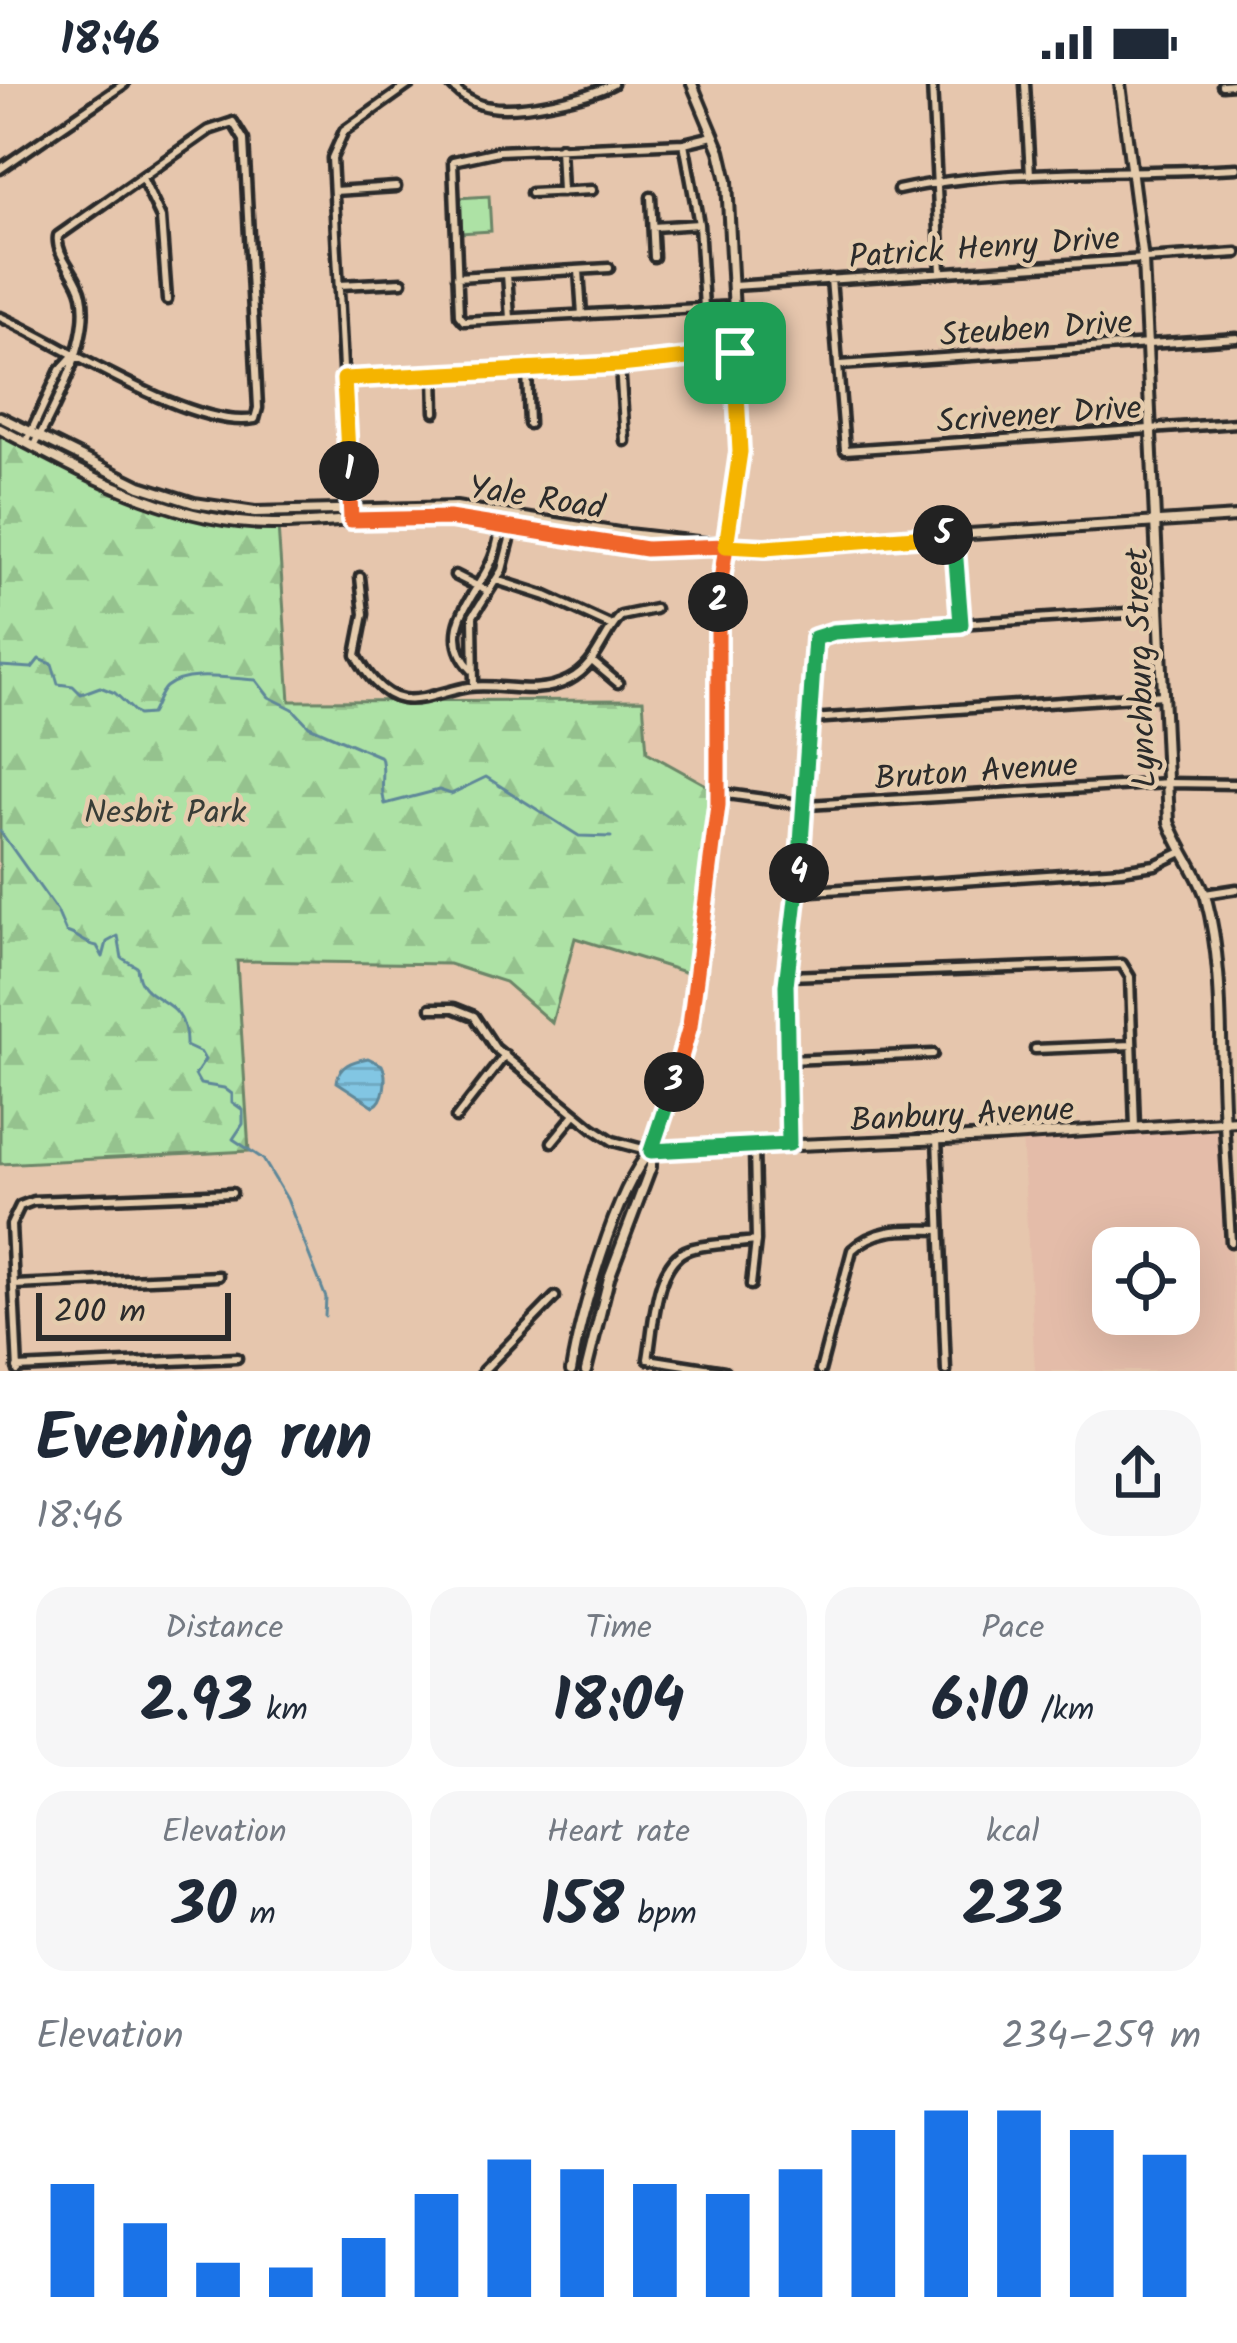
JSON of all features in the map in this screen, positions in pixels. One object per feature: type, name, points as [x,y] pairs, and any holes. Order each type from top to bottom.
[{"type":"main road","points":[[586,1371],[609,1278],[651,1167],[651,1151],[690,1026],[719,793],[718,596],[740,452],[735,306],[731,219],[715,135],[692,84]]},
{"type":"main road","name":"Lynchburg Street","points":[[1120,84],[1143,260],[1169,822],[1180,854],[1205,894],[1216,970],[1225,1124]]},
{"type":"main road","name":"Yale Road","points":[[0,417],[112,486],[192,514],[273,524],[421,517],[502,519]]},
{"type":"main road","name":"Yale Road","points":[[0,429],[194,503],[271,513],[425,506],[726,546],[765,548],[1237,517]]},
{"type":"main road","name":"Banbury Avenue","points":[[651,1151],[1237,1121]]},
{"type":"main road","points":[[571,1371],[583,1311],[604,1249],[639,1164],[651,1151]]},
{"type":"street","points":[[0,170],[124,84]]},
{"type":"street","points":[[351,520],[332,158],[337,140],[410,84]]},
{"type":"street","points":[[450,84],[472,101],[498,108],[605,93],[613,84]]},
{"type":"street","points":[[932,84],[941,273]]},
{"type":"street","points":[[1025,84],[1030,175]]},
{"type":"street","points":[[1222,85],[1234,84]]},
{"type":"street","points":[[0,317],[74,355],[185,407],[255,419],[244,140],[236,118],[209,130],[64,231],[52,245],[82,294],[83,321],[74,355],[70,373],[32,440]]},
{"type":"street","points":[[715,135],[684,143],[481,153],[453,161],[460,319],[735,306]]},
{"type":"street","points":[[684,143],[699,224],[704,308]]},
{"type":"street","points":[[560,147],[562,191]]},
{"type":"street","points":[[898,190],[1030,175],[1237,168]]},
{"type":"street","points":[[142,178],[161,218],[167,300]]},
{"type":"street","points":[[334,191],[396,188]]},
{"type":"street","points":[[531,193],[592,190]]},
{"type":"street","points":[[651,196],[654,257]]},
{"type":"street","points":[[653,227],[699,224]]},
{"type":"street","name":"Patrick Henry Drive","points":[[733,286],[1237,253]]},
{"type":"street","points":[[457,277],[609,268]]},
{"type":"street","points":[[579,270],[582,315]]},
{"type":"street","points":[[507,274],[509,318]]},
{"type":"street","points":[[831,279],[838,365]]},
{"type":"street","points":[[339,285],[402,282]]},
{"type":"street","name":"Steuben Drive","points":[[838,365],[1237,338]]},
{"type":"street","points":[[344,379],[620,365],[735,353]]},
{"type":"street","points":[[620,365],[625,440]]},
{"type":"street","name":"Scrivener Drive","points":[[838,365],[845,450],[1237,423]]},
{"type":"street","points":[[526,370],[530,424]]},
{"type":"street","points":[[434,374],[435,412]]},
{"type":"street","points":[[472,670],[462,660],[458,624],[464,604],[494,557],[502,519]]},
{"type":"street","points":[[474,686],[473,616],[496,580],[515,521]]},
{"type":"street","points":[[954,534],[961,624]]},
{"type":"street","points":[[455,575],[487,591]]},
{"type":"street","points":[[360,578],[364,614],[356,656],[383,689],[404,700],[474,686],[542,690],[572,679],[593,662],[612,626],[628,612],[655,609]]},
{"type":"street","points":[[496,580],[612,626]]},
{"type":"street","points":[[789,1144],[788,976],[807,805],[815,638],[834,632],[1162,610]]},
{"type":"street","points":[[593,662],[617,683]]},
{"type":"street","points":[[811,719],[1163,695]]},
{"type":"street","name":"Bruton Avenue","points":[[719,793],[807,805],[1168,783],[1237,784]]},
{"type":"street","points":[[797,892],[1121,870],[1155,866],[1180,854]]},
{"type":"street","points":[[1205,894],[1237,889]]},
{"type":"street","points":[[788,976],[1111,962],[1125,966],[1130,974],[1135,1128]]},
{"type":"street","name":"Banbury Avenue","points":[[430,1008],[454,1008],[474,1016],[495,1048],[575,1114],[613,1141],[651,1151]]},
{"type":"street","points":[[1035,1049],[1132,1045]]},
{"type":"street","points":[[788,1060],[933,1054]]},
{"type":"street","points":[[456,1118],[505,1055]]},
{"type":"street","points":[[553,1142],[575,1114]]},
{"type":"street","name":"Lynchburg Street","points":[[1225,1124],[1233,1200],[1231,1243]]},
{"type":"street","points":[[937,1138],[946,1371]]},
{"type":"street","points":[[751,1285],[756,1241],[754,1147]]},
{"type":"street","points":[[232,1192],[33,1202],[14,1213],[11,1225],[17,1370],[237,1358]]},
{"type":"street","points":[[820,1371],[852,1250],[866,1237],[889,1230],[940,1230]]},
{"type":"street","points":[[724,1371],[648,1359],[662,1282],[673,1260],[687,1250],[756,1241]]},
{"type":"street","points":[[14,1285],[218,1276]]},
{"type":"street","points":[[483,1371],[555,1297]]},
{"type":"street","points":[[195,1360],[196,1371]]},
{"type":"shaded area","points":[[1224,1124],[1237,1371],[1035,1371],[1022,1135]]},
{"type":"green space","points":[[489,196],[491,231],[460,233],[458,198]]},
{"type":"green space","name":"Nesbit Park","points":[[0,414],[137,483],[199,502],[277,511],[290,701],[643,700],[647,752],[719,792],[697,976],[575,938],[552,1023],[505,982],[449,964],[237,961],[249,1151],[0,1164]]},
{"type":"water","points":[[368,1058],[382,1065],[385,1075],[383,1094],[374,1106],[337,1082],[343,1068]]},
{"type":"waterway","points":[[0,666],[32,668],[39,659],[52,664],[58,684],[73,686],[81,694],[100,687],[115,693],[138,715],[151,714],[164,690],[185,679],[256,680],[269,697],[293,709],[309,726],[381,757],[385,804],[439,790],[451,794],[486,777],[579,836],[611,837]]},
{"type":"waterway","points":[[0,831],[57,911],[66,932],[97,946],[103,957],[107,942],[118,936],[122,958],[137,967],[146,989],[179,1016],[186,1046],[205,1060],[195,1075],[200,1084],[224,1088],[243,1110],[243,1124],[233,1139],[263,1159],[287,1199],[326,1298],[325,1316]]},
{"type":"route","points":[[735,353],[620,365],[344,379],[351,520],[449,518],[646,549],[726,546],[718,596],[719,793],[698,976],[678,1073],[651,1151],[789,1144],[786,985],[807,805],[815,638],[834,632],[961,624],[954,534],[765,548],[726,546],[740,452],[735,353]]}]
